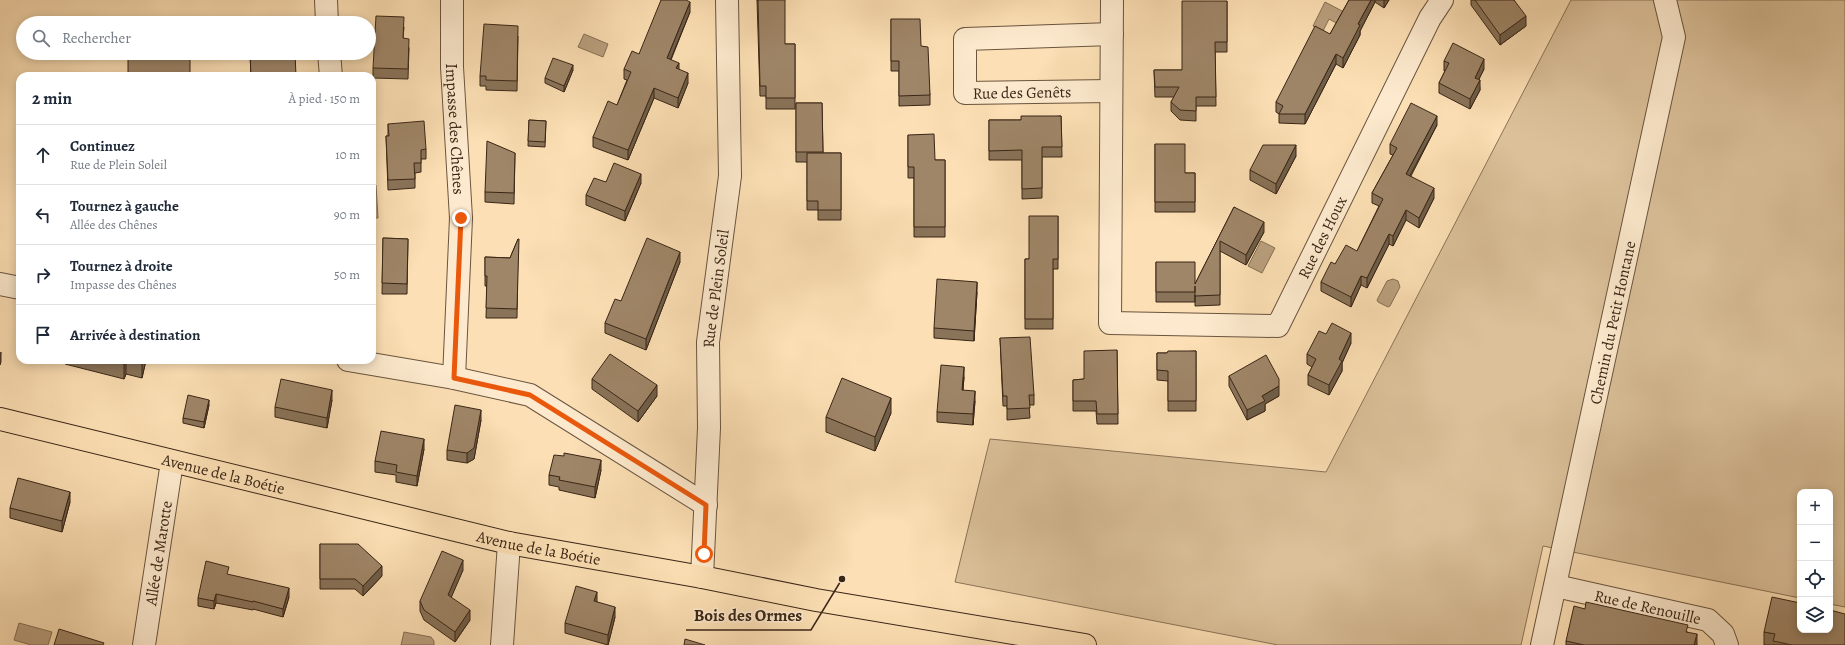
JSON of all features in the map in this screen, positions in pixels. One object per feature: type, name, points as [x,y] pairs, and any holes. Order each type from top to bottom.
[{"type":"main road","name":"Avenue de la Boétie","points":[[0,419],[509,543],[702,577],[1006,638],[1085,645]]},
{"type":"street","points":[[326,0],[327,16]]},
{"type":"street","name":"Impasse des Chênes","points":[[452,0],[452,67],[461,218],[454,378]]},
{"type":"street","name":"Rue de Plein Soleil","points":[[702,577],[709,428],[708,342],[730,176],[727,0]]},
{"type":"street","points":[[1111,91],[1112,0]]},
{"type":"street","name":"Rue des Houx","points":[[1111,91],[1110,323],[1278,326],[1430,18],[1442,0]]},
{"type":"street","name":"Chemin du Petit Hontane","points":[[1542,645],[1674,37],[1665,0]]},
{"type":"street","name":"Rue des Genêts","points":[[1111,91],[965,93],[965,39],[1112,34]]},
{"type":"street","points":[[330,60],[331,72]]},
{"type":"street","points":[[0,284],[16,287]]},
{"type":"street","points":[[372,364],[454,378],[530,395],[706,505]]},
{"type":"street","name":"Allée de Marotte","points":[[144,645],[172,462]]},
{"type":"street","points":[[502,645],[509,543]]},
{"type":"street","name":"Rue de Renouille","points":[[1556,586],[1708,620],[1724,634],[1727,645]]},
{"type":"shaded area","points":[[1571,0],[1845,0],[1845,607],[1833,605],[1833,489],[1797,489],[1797,597],[1543,546],[1521,645],[1278,645],[955,582],[990,439],[1326,472]]},
{"type":"shaded area","points":[[1325,2],[1344,12],[1338,24],[1329,19],[1323,31],[1313,26]]},
{"type":"shaded area","points":[[584,34],[608,44],[603,57],[578,47]]},
{"type":"shaded area","points":[[376,185],[378,218],[376,218]]},
{"type":"shaded area","points":[[1261,241],[1275,248],[1262,273],[1248,266]]},
{"type":"shaded area","points":[[1393,279],[1398,281],[1400,287],[1390,306],[1388,307],[1377,300],[1387,281]]},
{"type":"shaded area","points":[[19,623],[52,632],[48,645],[31,645],[14,640]]},
{"type":"shaded area","points":[[404,632],[431,637],[434,641],[434,645],[401,645]]},
{"type":"building","points":[[661,0],[686,0],[690,2],[667,58],[679,63],[676,68],[688,73],[678,98],[654,88],[628,150],[593,137],[608,101],[617,105],[631,72],[624,69],[632,51],[639,54]]},
{"type":"building","points":[[758,0],[785,0],[785,44],[795,44],[795,98],[766,98],[766,86],[760,86]]},
{"type":"building","points":[[1349,0],[1371,0],[1358,24],[1360,25],[1343,58],[1336,54],[1305,114],[1279,114],[1283,106],[1276,102],[1315,26],[1330,34]]},
{"type":"building","points":[[1475,0],[1514,0],[1526,16],[1500,35]]},
{"type":"building","points":[[1182,1],[1227,1],[1227,42],[1215,42],[1216,97],[1196,97],[1196,111],[1180,110],[1171,102],[1179,87],[1155,87],[1154,70],[1182,70]]},
{"type":"building","points":[[376,16],[404,17],[403,38],[409,39],[408,69],[373,68],[373,60],[376,60]]},
{"type":"building","points":[[891,19],[920,19],[921,46],[928,47],[930,95],[899,96],[899,61],[891,61]]},
{"type":"building","points":[[484,24],[518,26],[517,81],[486,80],[486,76],[480,76]]},
{"type":"building","points":[[1453,43],[1484,59],[1475,78],[1480,80],[1470,99],[1439,83],[1449,63],[1444,61]]},
{"type":"building","points":[[553,58],[573,65],[564,86],[545,78]]},
{"type":"building","points":[[128,60],[190,60],[190,72],[128,72]]},
{"type":"building","points":[[250,60],[295,60],[296,72],[251,72]]},
{"type":"building","points":[[796,103],[822,103],[823,152],[796,152]]},
{"type":"building","points":[[1411,103],[1437,116],[1406,174],[1434,188],[1419,218],[1406,210],[1393,236],[1389,234],[1367,278],[1361,276],[1351,297],[1321,282],[1331,262],[1335,264],[1346,245],[1357,251],[1383,199],[1372,193],[1397,148],[1390,144]]},
{"type":"building","points":[[1021,116],[1061,116],[1062,147],[1042,147],[1042,188],[1022,189],[1022,150],[989,151],[989,120],[1021,120]]},
{"type":"building","points":[[529,120],[546,121],[545,142],[528,141]]},
{"type":"building","points":[[424,121],[426,149],[421,150],[421,163],[414,163],[415,179],[388,180],[386,136],[389,136],[388,124]]},
{"type":"building","points":[[934,134],[935,160],[945,160],[945,227],[914,227],[914,167],[908,167],[908,135]]},
{"type":"building","points":[[487,141],[515,153],[514,193],[485,192]]},
{"type":"building","points":[[1155,144],[1185,144],[1185,173],[1195,173],[1195,202],[1155,202]]},
{"type":"building","points":[[1263,145],[1296,145],[1276,184],[1250,170]]},
{"type":"building","points":[[807,153],[841,153],[841,210],[818,210],[818,201],[807,201]]},
{"type":"building","points":[[614,163],[641,174],[625,211],[586,195],[594,178],[606,182]]},
{"type":"building","points":[[1234,207],[1264,222],[1246,255],[1220,241],[1220,295],[1195,296],[1195,292],[1156,292],[1156,262],[1195,262],[1195,284]]},
{"type":"building","points":[[1029,216],[1058,216],[1058,259],[1053,259],[1053,319],[1025,319],[1025,259],[1029,259]]},
{"type":"building","points":[[383,238],[408,239],[407,284],[382,283]]},
{"type":"building","points":[[647,238],[680,252],[646,339],[605,323],[615,299],[621,301]]},
{"type":"building","points":[[518,239],[517,309],[486,308],[487,276],[485,276],[485,257],[510,258]]},
{"type":"building","points":[[937,279],[977,282],[974,331],[934,328]]},
{"type":"building","points":[[1332,323],[1351,333],[1339,359],[1342,361],[1329,385],[1308,375],[1316,359],[1307,354],[1319,331],[1326,334]]},
{"type":"building","points":[[1030,337],[1034,395],[1029,395],[1030,408],[1007,409],[1007,396],[1003,396],[1000,338]]},
{"type":"building","points":[[1117,350],[1118,414],[1097,414],[1096,401],[1073,401],[1073,380],[1084,379],[1084,351]]},
{"type":"building","points":[[1168,351],[1196,351],[1196,401],[1168,401],[1168,371],[1157,370],[1157,353],[1167,353]]},
{"type":"building","points":[[610,354],[657,385],[638,411],[592,379]]},
{"type":"building","points":[[1266,355],[1279,379],[1279,386],[1262,396],[1265,401],[1247,410],[1229,376]]},
{"type":"building","points":[[941,365],[964,367],[962,390],[975,391],[973,414],[937,412]]},
{"type":"building","points":[[842,378],[891,398],[875,437],[826,417]]},
{"type":"building","points":[[281,379],[332,390],[327,418],[275,407]]},
{"type":"building","points":[[188,395],[209,400],[204,422],[183,418]]},
{"type":"building","points":[[455,405],[481,410],[474,448],[467,453],[447,450]]},
{"type":"building","points":[[381,431],[424,439],[417,476],[396,472],[397,465],[375,461]]},
{"type":"building","points":[[564,453],[601,460],[595,487],[559,480],[560,477],[549,475],[554,455],[564,456]]},
{"type":"building","points":[[18,478],[70,492],[62,521],[10,508]]},
{"type":"building","points":[[320,544],[358,544],[382,566],[363,586],[355,579],[320,579]]},
{"type":"building","points":[[442,551],[463,560],[448,595],[470,610],[455,632],[424,610],[420,601]]},
{"type":"building","points":[[206,561],[229,567],[227,574],[289,588],[283,609],[253,601],[216,594],[214,601],[198,598]]},
{"type":"building","points":[[576,586],[597,592],[594,601],[615,607],[608,635],[565,623]]},
{"type":"building","points":[[1772,597],[1797,602],[1797,633],[1833,633],[1833,611],[1845,614],[1845,645],[1792,645],[1773,641],[1775,634],[1764,632]]},
{"type":"building","points":[[1586,602],[1688,625],[1686,632],[1697,634],[1694,645],[1584,645],[1566,641],[1574,606],[1585,609]]},
{"type":"building","points":[[59,629],[104,643],[103,645],[54,645]]},
{"type":"building","points":[[685,639],[705,645],[684,645]]},
{"type":"place","name":"Bois des Ormes","points":[[842,579]]},
{"type":"route","points":[[461,218],[454,378],[530,395],[706,505],[704,554]]}]
